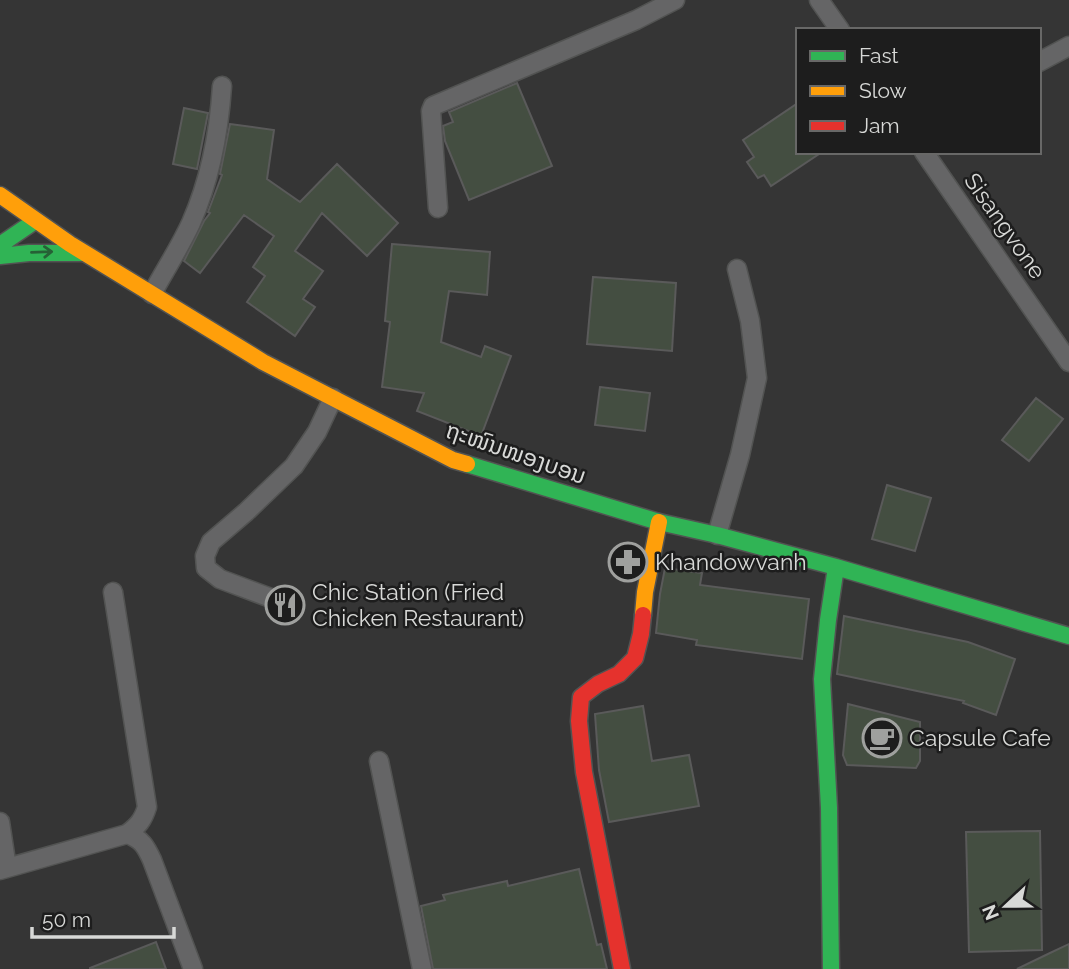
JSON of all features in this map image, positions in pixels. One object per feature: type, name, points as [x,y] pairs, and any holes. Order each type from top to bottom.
[{"type":"street","points":[[438,208],[430,111],[433,106],[636,20],[675,0]]},
{"type":"street","points":[[819,0],[839,28]]},
{"type":"street","points":[[1041,61],[1069,46]]},
{"type":"street","points":[[152,294],[191,222],[212,162],[222,86]]},
{"type":"street","name":"Sisangvone","points":[[925,154],[1069,362]]},
{"type":"street","name":"ຖະໜົນໜອງບອນ","points":[[3,203],[263,362],[453,460],[659,522],[836,567],[1069,636]]},
{"type":"street","points":[[0,245],[35,221]]},
{"type":"street","points":[[0,256],[84,253]]},
{"type":"street","points":[[717,535],[740,455],[757,378],[750,321],[737,269]]},
{"type":"street","points":[[295,607],[220,579],[206,568],[205,556],[211,541],[294,466],[317,432],[333,398]]},
{"type":"street","points":[[622,969],[584,772],[579,721],[581,697],[598,684],[619,674],[635,658],[659,522]]},
{"type":"street","points":[[831,969],[829,808],[822,679],[836,567]]},
{"type":"street","points":[[0,822],[4,869],[127,834],[139,825],[144,816],[147,807],[113,592]]},
{"type":"street","points":[[379,761],[422,969]]},
{"type":"street","points":[[127,834],[137,837],[149,853],[193,969]]},
{"type":"building","points":[[517,83],[552,166],[469,200],[445,141],[443,126],[453,122],[449,112]]},
{"type":"building","points":[[796,104],[796,154],[819,154],[771,186],[764,175],[758,178],[747,162],[754,157],[743,140]]},
{"type":"building","points":[[184,108],[208,113],[197,169],[173,164]]},
{"type":"building","points":[[230,124],[274,130],[267,179],[300,202],[337,164],[398,223],[367,256],[322,213],[295,251],[323,271],[303,299],[315,307],[295,336],[247,302],[265,276],[253,267],[274,236],[244,215],[200,273],[184,261],[210,213],[208,212],[222,175],[220,174]]},
{"type":"building","points":[[392,244],[490,252],[487,295],[449,291],[441,342],[481,357],[485,346],[511,356],[481,436],[417,411],[424,393],[382,387],[390,322],[385,321]]},
{"type":"building","points":[[593,277],[676,283],[672,351],[587,344]]},
{"type":"building","points":[[600,387],[650,393],[645,431],[595,425]]},
{"type":"building","points":[[1036,398],[1063,419],[1029,461],[1002,440]]},
{"type":"building","points":[[887,485],[931,498],[915,551],[872,539]]},
{"type":"building","points":[[665,568],[702,573],[700,585],[809,599],[802,659],[696,645],[697,640],[656,633]]},
{"type":"building","points":[[844,616],[968,642],[1015,659],[996,715],[963,703],[964,701],[837,674]]},
{"type":"building","name":"Capsule Cafe","points":[[848,704],[920,722],[920,761],[916,768],[847,765],[843,755]]},
{"type":"building","points":[[643,706],[652,761],[689,755],[699,806],[609,822],[599,770],[595,714]]},
{"type":"building","points":[[1040,831],[1042,950],[969,952],[966,832]]},
{"type":"building","points":[[579,869],[597,945],[601,944],[607,969],[433,969],[421,906],[445,900],[443,895],[507,881],[508,886]]},
{"type":"building","points":[[156,942],[166,969],[90,969],[90,968]]},
{"type":"building","points":[[1069,944],[1069,969],[1017,969],[1050,953]]},
{"type":"traffic: fast","points":[[0,245],[35,221]]},
{"type":"traffic: fast","points":[[0,256],[83,253]]},
{"type":"traffic: fast","points":[[467,464],[659,522],[836,567],[1069,636]]},
{"type":"traffic: fast","points":[[831,969],[829,808],[822,679],[836,567]]},
{"type":"traffic: slow","points":[[0,195],[70,244],[263,362],[453,460],[467,464]]},
{"type":"traffic: slow","points":[[643,615],[659,522]]},
{"type":"traffic: jam","points":[[622,969],[584,772],[579,721],[581,697],[598,684],[619,674],[635,658],[643,615]]},
{"type":"place","name":"Khandowvanh","points":[[628,562]]},
{"type":"place","name":"Chic Station (Fried Chicken Restaurant)","points":[[285,605]]},
{"type":"place","name":"Capsule Cafe","points":[[882,738]]}]
